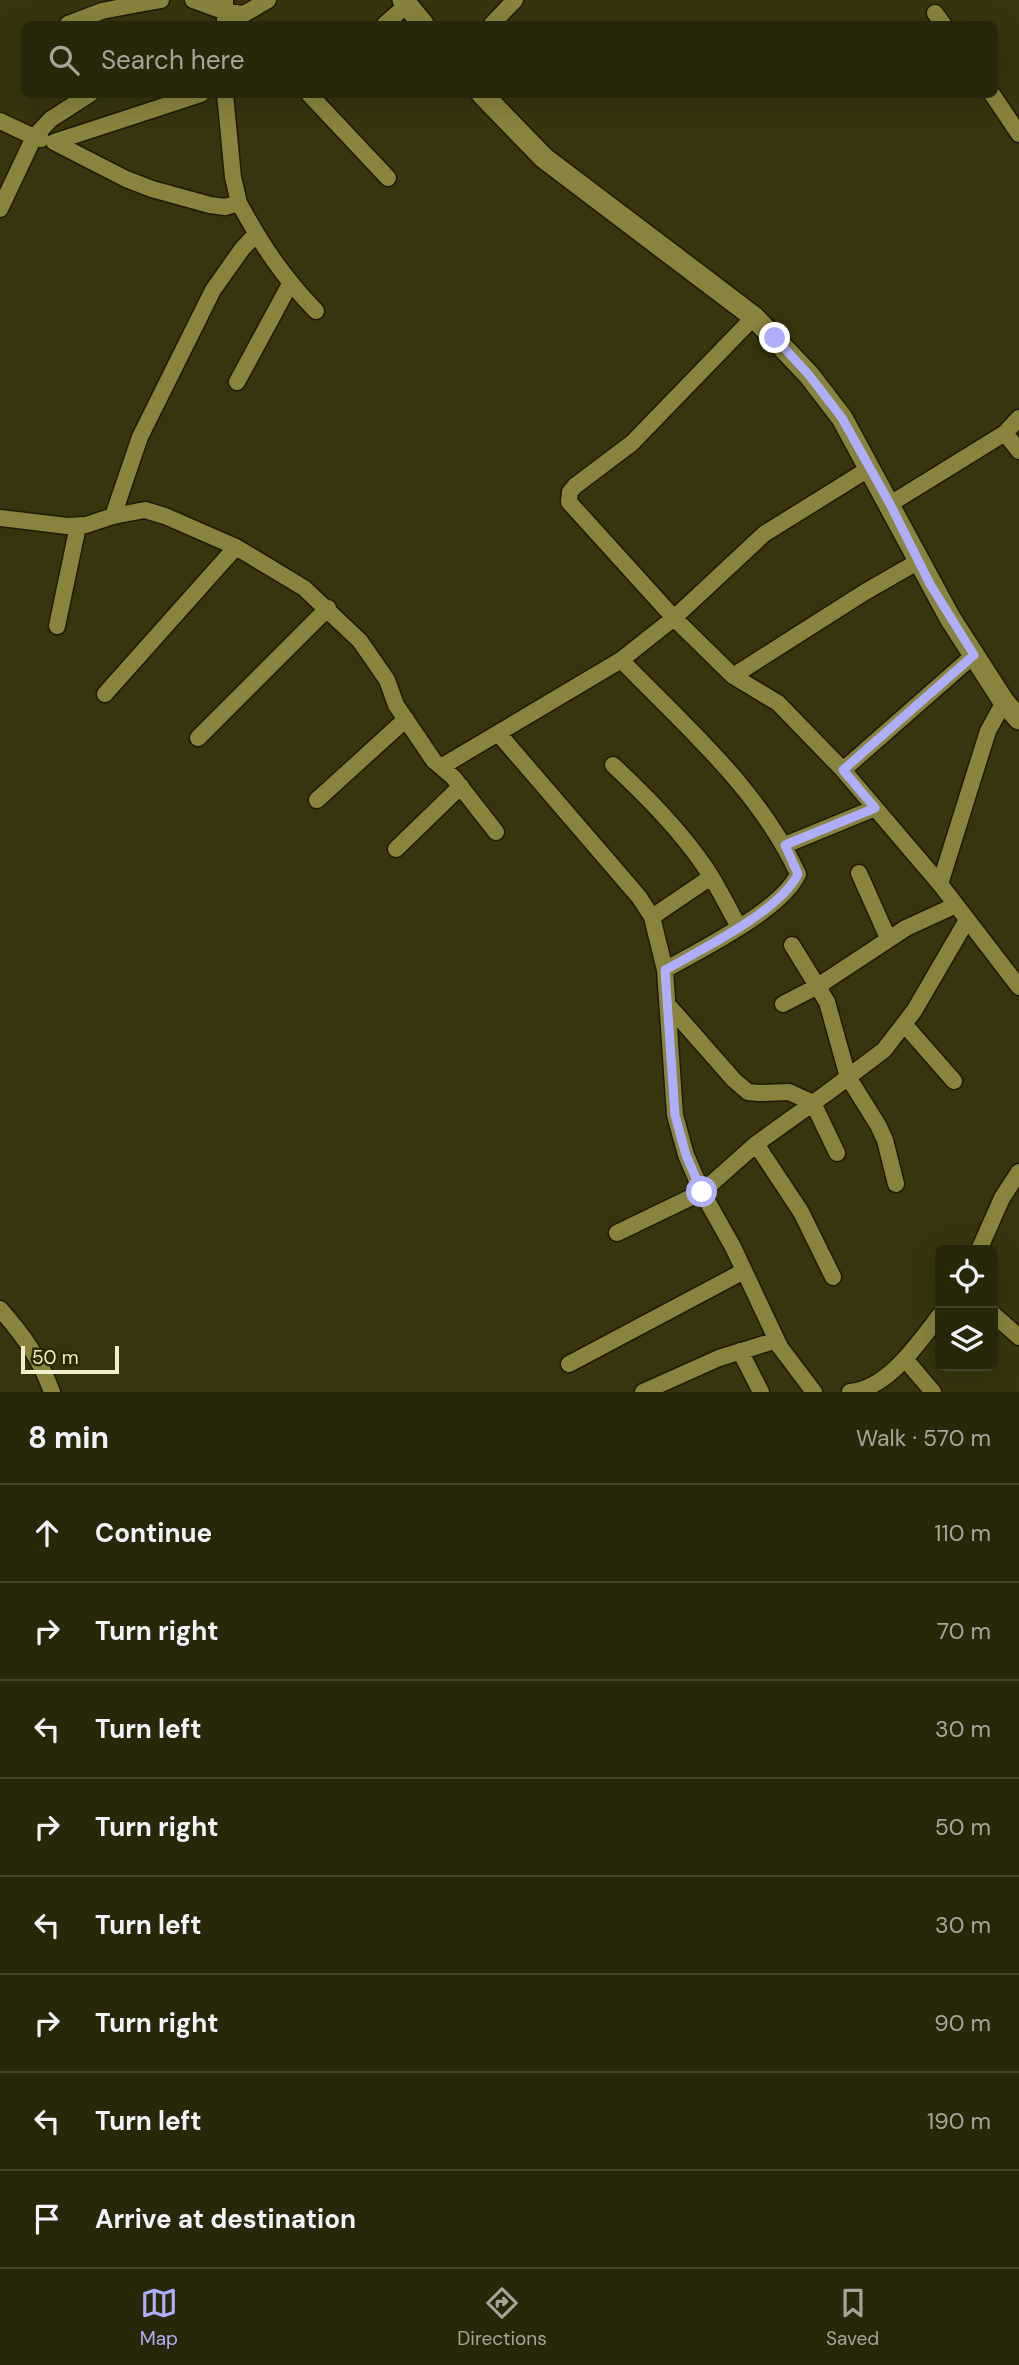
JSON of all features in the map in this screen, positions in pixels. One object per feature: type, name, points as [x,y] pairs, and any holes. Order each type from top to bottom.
[{"type":"main road","points":[[405,2],[421,21]]},
{"type":"main road","points":[[485,98],[544,158],[754,317],[800,366],[834,407],[890,504],[930,584],[974,655],[1014,711]]},
{"type":"street","points":[[76,21],[127,3],[161,0]]},
{"type":"street","points":[[192,0],[248,19],[268,0]]},
{"type":"street","points":[[495,21],[515,0]]},
{"type":"street","points":[[388,21],[405,2]]},
{"type":"street","points":[[0,209],[34,136],[51,120],[84,98]]},
{"type":"street","points":[[54,142],[189,98]]},
{"type":"street","points":[[225,98],[233,177],[239,202],[256,234],[290,284],[316,311]]},
{"type":"street","points":[[313,98],[388,178]]},
{"type":"street","points":[[995,98],[1019,134]]},
{"type":"street","points":[[0,121],[54,142],[126,179],[152,189],[211,205],[225,207],[239,202]]},
{"type":"street","points":[[113,516],[141,437],[213,290],[256,234]]},
{"type":"street","points":[[237,382],[290,284]]},
{"type":"street","points":[[754,317],[632,443],[575,486],[570,492],[569,502],[674,618],[733,676],[778,703],[843,770],[940,884],[1019,987]]},
{"type":"street","points":[[890,504],[1005,433],[1019,418]]},
{"type":"street","points":[[1005,433],[1019,451]]},
{"type":"street","points":[[441,767],[621,660],[674,618],[764,534],[870,468]]},
{"type":"street","points":[[0,518],[86,526],[113,516],[145,510],[236,547],[304,588],[360,641],[434,761],[461,786],[496,832]]},
{"type":"street","points":[[57,626],[78,526]]},
{"type":"street","points":[[105,694],[236,547]]},
{"type":"street","points":[[733,676],[919,561]]},
{"type":"street","points":[[198,738],[328,608]]},
{"type":"street","points":[[843,770],[974,655]]},
{"type":"street","points":[[621,660],[722,762],[785,845],[798,874],[784,895],[739,927],[665,970]]},
{"type":"street","points":[[940,884],[988,731],[1014,711]]},
{"type":"street","points":[[317,800],[406,719]]},
{"type":"street","points":[[498,733],[639,897],[652,917],[665,970],[675,1115],[686,1155],[777,1340],[814,1392]]},
{"type":"street","points":[[613,765],[646,796],[693,851],[739,927]]},
{"type":"street","points":[[396,849],[461,786]]},
{"type":"street","points":[[785,845],[875,808]]},
{"type":"street","points":[[859,873],[888,939]]},
{"type":"street","points":[[652,917],[711,877]]},
{"type":"street","points":[[783,1004],[857,962],[888,939],[956,905]]},
{"type":"street","points":[[617,1233],[702,1192],[755,1144],[884,1049],[914,1011],[967,920]]},
{"type":"street","points":[[792,945],[827,1002],[848,1077],[885,1140],[896,1184]]},
{"type":"street","points":[[668,1005],[734,1080],[748,1091],[789,1092],[813,1103],[837,1153]]},
{"type":"street","points":[[904,1024],[954,1081]]},
{"type":"street","points":[[755,1144],[801,1212],[833,1277]]},
{"type":"street","points":[[981,1245],[1002,1198],[1019,1172]]},
{"type":"street","points":[[569,1364],[744,1271]]},
{"type":"street","points":[[0,1308],[27,1340],[52,1392]]},
{"type":"street","points":[[998,1318],[1019,1337]]},
{"type":"street","points":[[850,1392],[877,1383],[905,1359],[935,1321]]},
{"type":"street","points":[[643,1392],[740,1352],[777,1340]]},
{"type":"street","points":[[740,1352],[761,1392]]},
{"type":"street","points":[[905,1359],[933,1392]]},
{"type":"route","points":[[702,1192],[686,1155],[675,1115],[665,970],[739,927],[784,895],[798,874],[785,845],[875,808],[843,770],[974,655],[930,584],[890,504],[842,418],[809,375],[775,338]]}]
